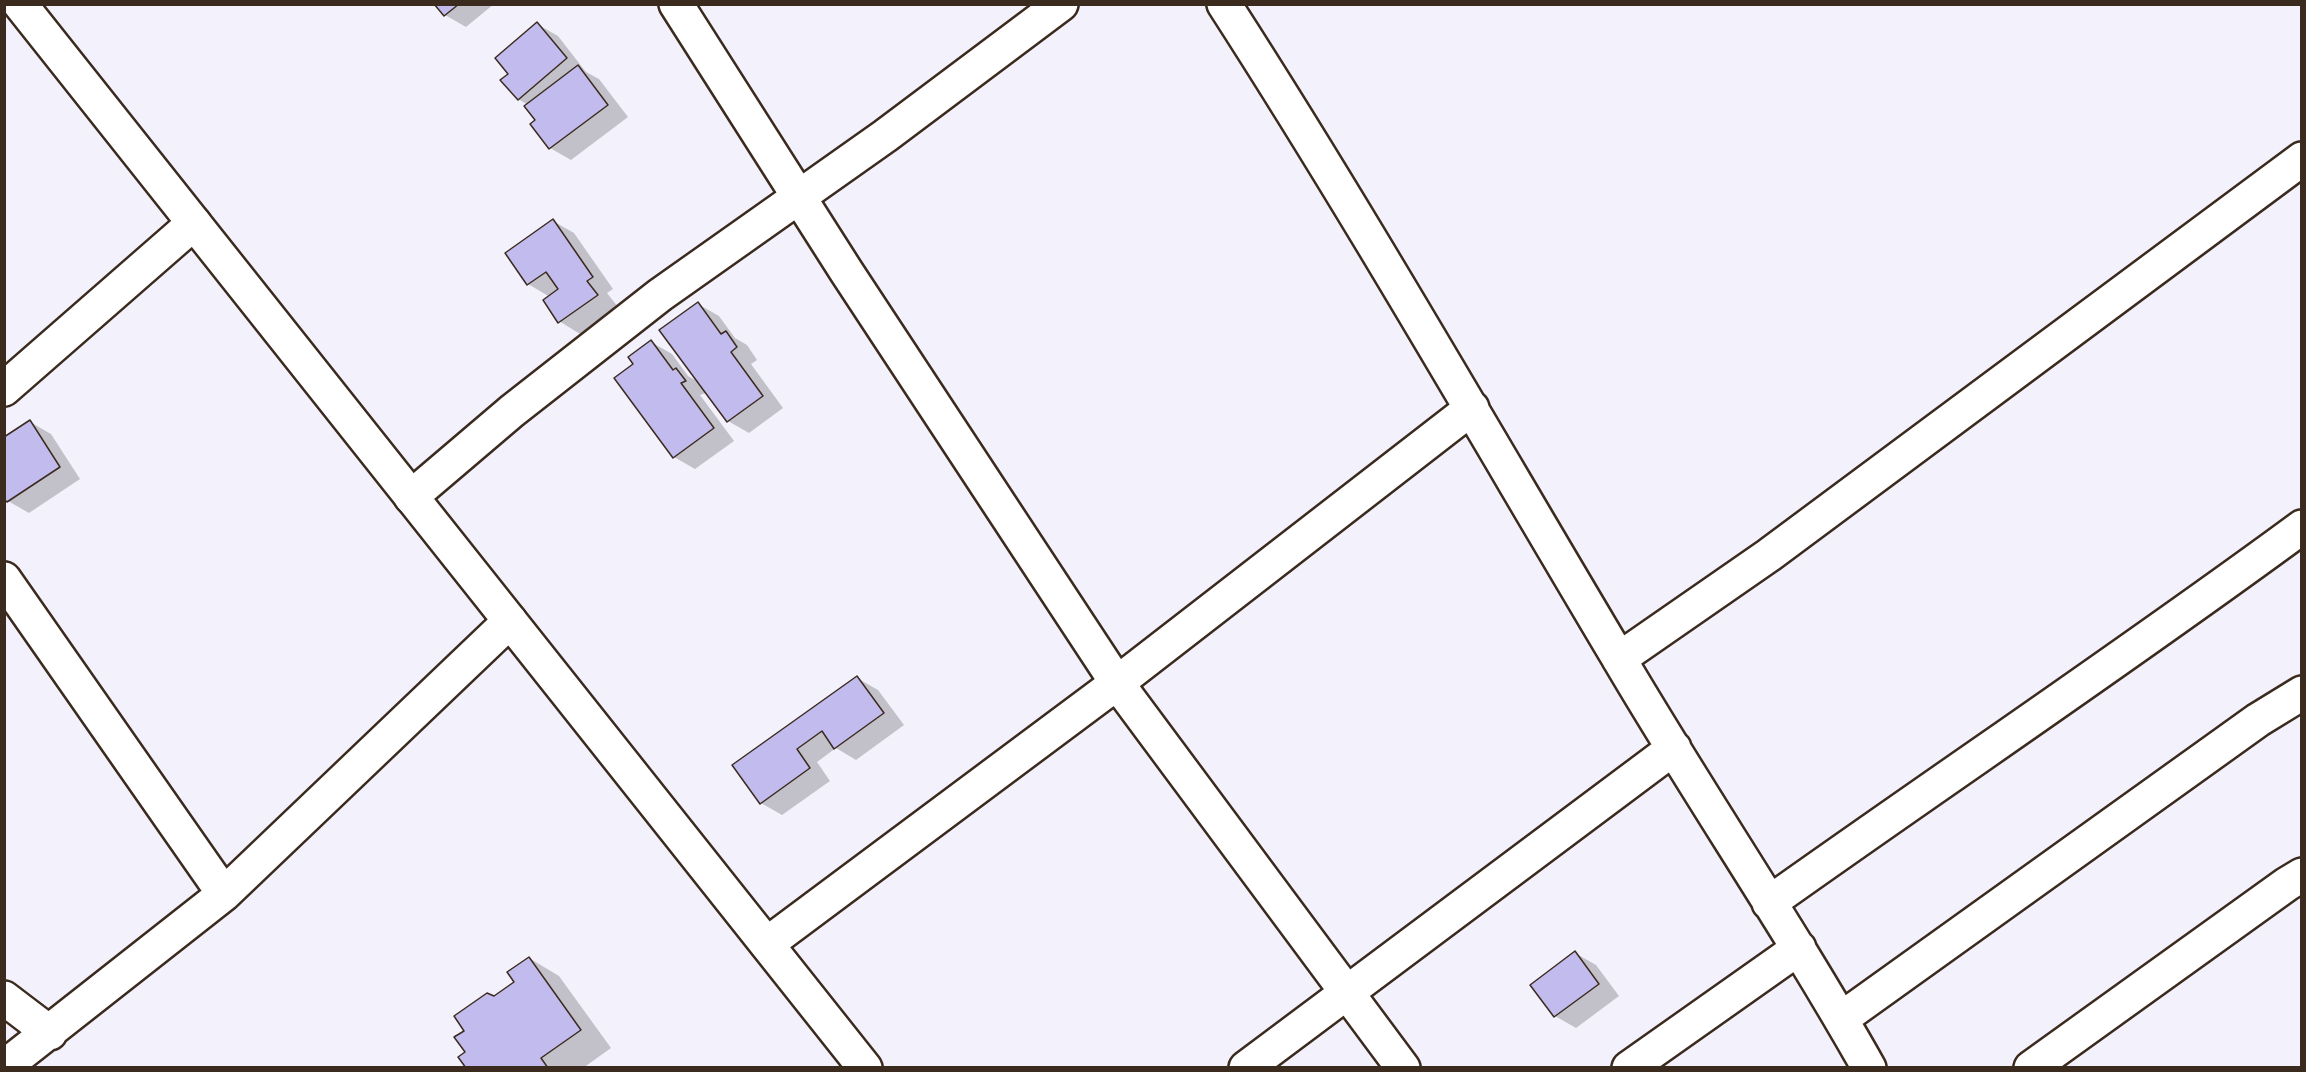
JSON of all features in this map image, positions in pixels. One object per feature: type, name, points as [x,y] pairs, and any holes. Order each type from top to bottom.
[{"type":"street","points":[[20,4],[865,1068]]},
{"type":"street","points":[[676,4],[846,271],[1117,683],[1403,1068]]},
{"type":"street","points":[[411,497],[512,411],[660,295],[885,136],[1060,4]]},
{"type":"street","points":[[1224,4],[1472,408],[1619,659],[1799,948],[1869,1068]]},
{"type":"street","points":[[1619,659],[1769,555],[2301,159]]},
{"type":"street","points":[[4,389],[194,223]]},
{"type":"street","points":[[767,944],[1117,683],[1472,408]]},
{"type":"street","points":[[1769,903],[2188,610],[2301,527]]},
{"type":"street","points":[[4,579],[224,894]]},
{"type":"street","points":[[4,1067],[224,894],[510,621]]},
{"type":"street","points":[[1841,1019],[2239,734],[2301,693]]},
{"type":"street","points":[[1246,1068],[1674,748]]},
{"type":"street","points":[[2031,1068],[2301,875]]},
{"type":"street","points":[[1629,1068],[1799,948]]},
{"type":"street","points":[[4,998],[50,1033]]},
{"type":"building","points":[[434,4],[459,4],[444,16]]},
{"type":"building","points":[[537,22],[567,58],[518,100],[500,80],[508,74],[495,58]]},
{"type":"building","points":[[578,65],[608,105],[549,149],[530,124],[535,120],[524,106]]},
{"type":"building","points":[[553,219],[593,277],[587,281],[598,295],[558,323],[543,300],[558,289],[546,272],[527,285],[505,253]]},
{"type":"building","points":[[698,302],[721,334],[726,331],[737,347],[731,352],[763,396],[727,422],[659,330]]},
{"type":"building","points":[[651,340],[673,370],[676,368],[686,381],[681,383],[714,428],[673,458],[614,378],[633,364],[628,357]]},
{"type":"building","points":[[30,420],[60,467],[7,502],[4,499],[4,437]]},
{"type":"building","points":[[857,676],[884,713],[834,749],[822,731],[797,749],[810,768],[760,804],[732,765]]},
{"type":"building","points":[[1575,951],[1599,984],[1554,1017],[1530,985]]},
{"type":"building","points":[[529,957],[581,1030],[541,1058],[548,1068],[466,1068],[458,1057],[465,1052],[454,1037],[464,1031],[454,1016],[487,993],[494,996],[514,982],[507,972]]}]
